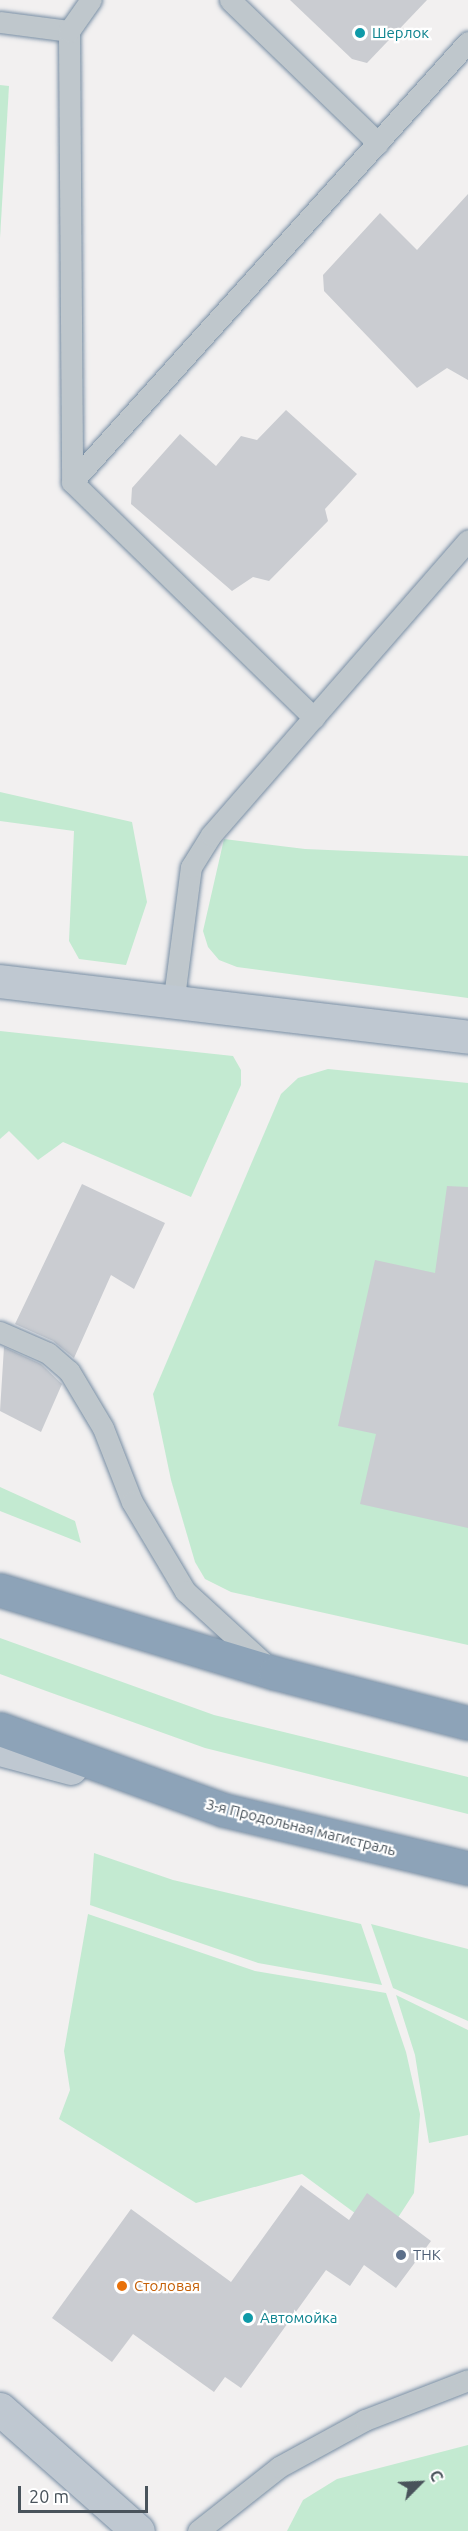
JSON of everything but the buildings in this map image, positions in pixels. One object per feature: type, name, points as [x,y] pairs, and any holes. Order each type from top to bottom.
[{"type":"highway","points":[[0,1590],[275,1673],[468,1723]]},
{"type":"highway","name":"3-я Продольная магистраль","points":[[0,1729],[224,1810],[468,1868]]},
{"type":"main road","points":[[0,981],[173,1005],[468,1037]]},
{"type":"main road","points":[[0,1749],[224,1810]]},
{"type":"main road","points":[[0,2409],[138,2531]]},
{"type":"lane","points":[[92,0],[69,31],[72,482],[315,718]]},
{"type":"lane","points":[[230,0],[378,142]]},
{"type":"lane","points":[[0,22],[69,31]]},
{"type":"lane","points":[[72,482],[468,42]]},
{"type":"lane","points":[[173,1005],[191,867],[211,835],[468,540]]},
{"type":"lane","points":[[0,1332],[48,1353],[69,1371],[103,1428],[132,1502],[184,1591],[275,1673]]},
{"type":"lane","points":[[198,2531],[279,2467],[366,2420],[468,2380]]},
{"type":"green space","points":[[0,85],[9,86],[0,238]]},
{"type":"green space","points":[[0,792],[132,822],[147,902],[126,965],[79,959],[69,941],[74,831],[0,821]]},
{"type":"green space","points":[[224,839],[305,849],[468,856],[468,998],[237,967],[219,960],[208,947],[203,931]]},
{"type":"green space","points":[[0,1031],[233,1056],[241,1070],[241,1085],[191,1197],[63,1142],[38,1160],[9,1131],[0,1139]]},
{"type":"green space","points":[[328,1069],[468,1083],[468,1645],[231,1592],[205,1579],[195,1562],[171,1480],[153,1394],[281,1094],[298,1078]]},
{"type":"green space","points":[[0,1487],[75,1521],[81,1543],[0,1511]]},
{"type":"green space","points":[[0,1638],[214,1715],[468,1777],[468,1814],[205,1748],[0,1674]]},
{"type":"green space","points":[[94,1853],[173,1880],[361,1924],[382,1985],[258,1963],[90,1905]]},
{"type":"green space","points":[[88,1914],[255,1971],[386,1993],[406,2052],[420,2114],[414,2193],[386,2236],[302,2174],[196,2203],[59,2119],[70,2090],[64,2051]]},
{"type":"green space","points":[[371,1924],[468,1949],[468,2021],[393,1988]]},
{"type":"green space","points":[[396,1995],[468,2030],[468,2135],[429,2143],[415,2055]]},
{"type":"green space","points":[[468,2445],[468,2531],[287,2531],[303,2500],[337,2479]]},
{"type":"place","name":"Шерлок","points":[[360,33]]},
{"type":"place","name":"ТНК","points":[[401,2255]]},
{"type":"place","name":"Столовая","points":[[122,2286]]},
{"type":"place","name":"Автомойка","points":[[248,2318]]}]
